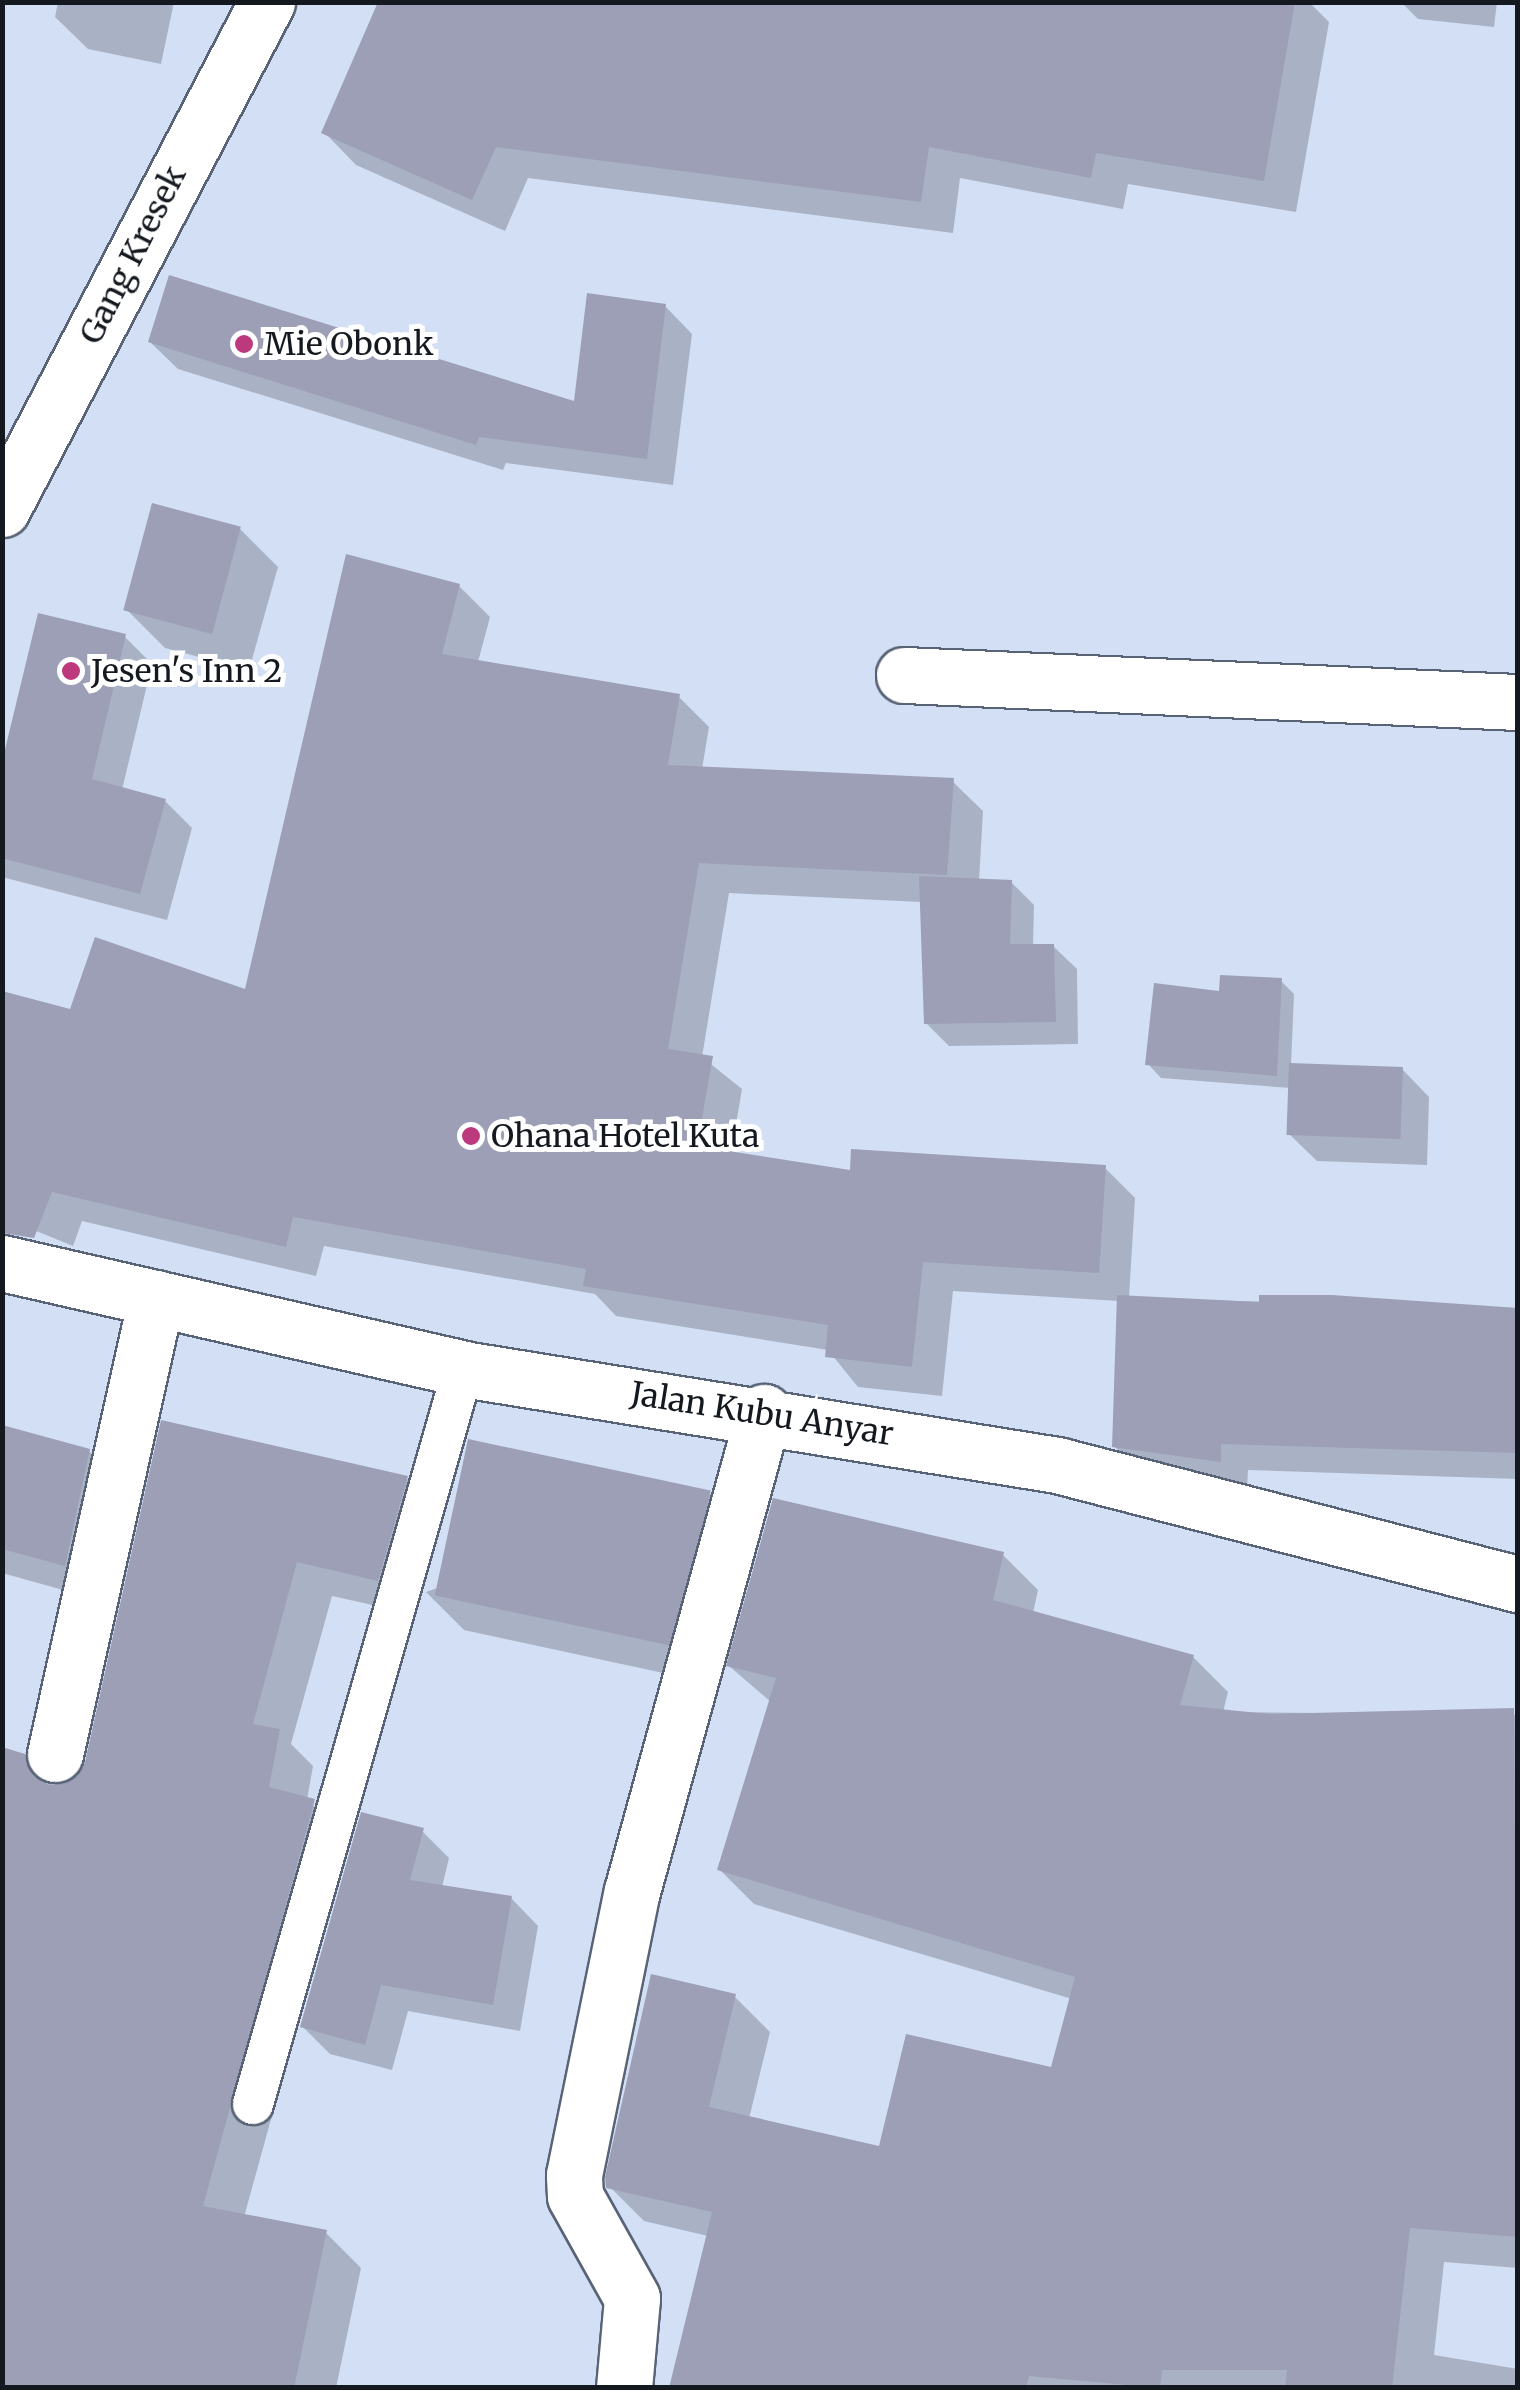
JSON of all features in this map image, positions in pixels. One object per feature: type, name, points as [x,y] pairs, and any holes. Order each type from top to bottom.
[{"type":"street","name":"Gang Kresek","points":[[2,508],[266,2]]},
{"type":"street","points":[[904,676],[1518,702]]},
{"type":"street","name":"Jalan Kubu Anyar","points":[[2,1262],[463,1370],[764,1412],[1057,1465],[1518,1584]]},
{"type":"street","points":[[55,1754],[156,1298]]},
{"type":"street","points":[[624,2388],[632,2298],[575,2196],[574,2175],[632,1891],[764,1412]]},
{"type":"lane","points":[[253,2104],[463,1370]]},
{"type":"building","points":[[378,2],[1295,2],[1264,181],[1096,153],[1091,178],[929,147],[921,202],[496,147],[472,200],[321,133]]},
{"type":"building","points":[[169,275],[574,401],[587,293],[666,304],[647,459],[479,437],[476,445],[148,342]]},
{"type":"building","points":[[152,503],[241,527],[212,634],[123,610]]},
{"type":"building","points":[[346,554],[460,584],[442,654],[680,694],[668,765],[954,778],[947,875],[699,863],[668,1049],[713,1056],[697,1146],[850,1170],[851,1149],[1106,1165],[1099,1273],[923,1262],[912,1367],[825,1357],[828,1325],[583,1286],[586,1269],[293,1217],[286,1247],[52,1192],[34,1238],[2,1233],[2,991],[70,1009],[95,937],[245,989]]},
{"type":"building","points":[[38,613],[126,634],[92,779],[166,799],[140,894],[2,858],[2,762]]},
{"type":"building","points":[[919,876],[1012,880],[1010,944],[1054,944],[1056,1022],[924,1024]]},
{"type":"building","points":[[1220,975],[1282,978],[1277,1076],[1145,1065],[1154,983],[1219,991]]},
{"type":"building","points":[[1289,1063],[1403,1067],[1400,1139],[1286,1135]]},
{"type":"building","points":[[1117,1295],[1259,1302],[1259,1295],[1332,1295],[1518,1308],[1518,1453],[1221,1444],[1221,1462],[1112,1447]]},
{"type":"building","points":[[161,1420],[408,1476],[378,1581],[297,1562],[253,1724],[280,1729],[269,1787],[315,1799],[203,2206],[327,2230],[294,2388],[2,2388],[2,1747],[25,1754],[33,1776],[49,1785],[65,1783],[85,1762]]},
{"type":"building","points":[[2,1425],[90,1449],[65,1566],[2,1549]]},
{"type":"building","points":[[468,1439],[711,1491],[677,1647],[435,1596]]},
{"type":"building","points":[[773,1498],[1004,1552],[993,1600],[1194,1655],[1180,1705],[1268,1714],[1514,1708],[1518,2237],[1410,2228],[1392,2388],[1285,2388],[1287,2370],[1162,2370],[1160,2388],[1029,2376],[1026,2388],[669,2388],[712,2212],[606,2188],[605,2177],[651,1974],[736,1994],[709,2107],[879,2146],[906,2034],[1051,2067],[1075,1977],[717,1870],[776,1678],[726,1666]]},
{"type":"building","points":[[361,1812],[424,1828],[410,1880],[512,1896],[493,2005],[381,1985],[365,2045],[300,2027]]},
{"type":"place","name":"Mie Obonk","points":[[244,344]]},
{"type":"place","name":"Jesen's Inn 2","points":[[71,671]]},
{"type":"place","name":"Ohana Hotel Kuta","points":[[471,1136]]}]
